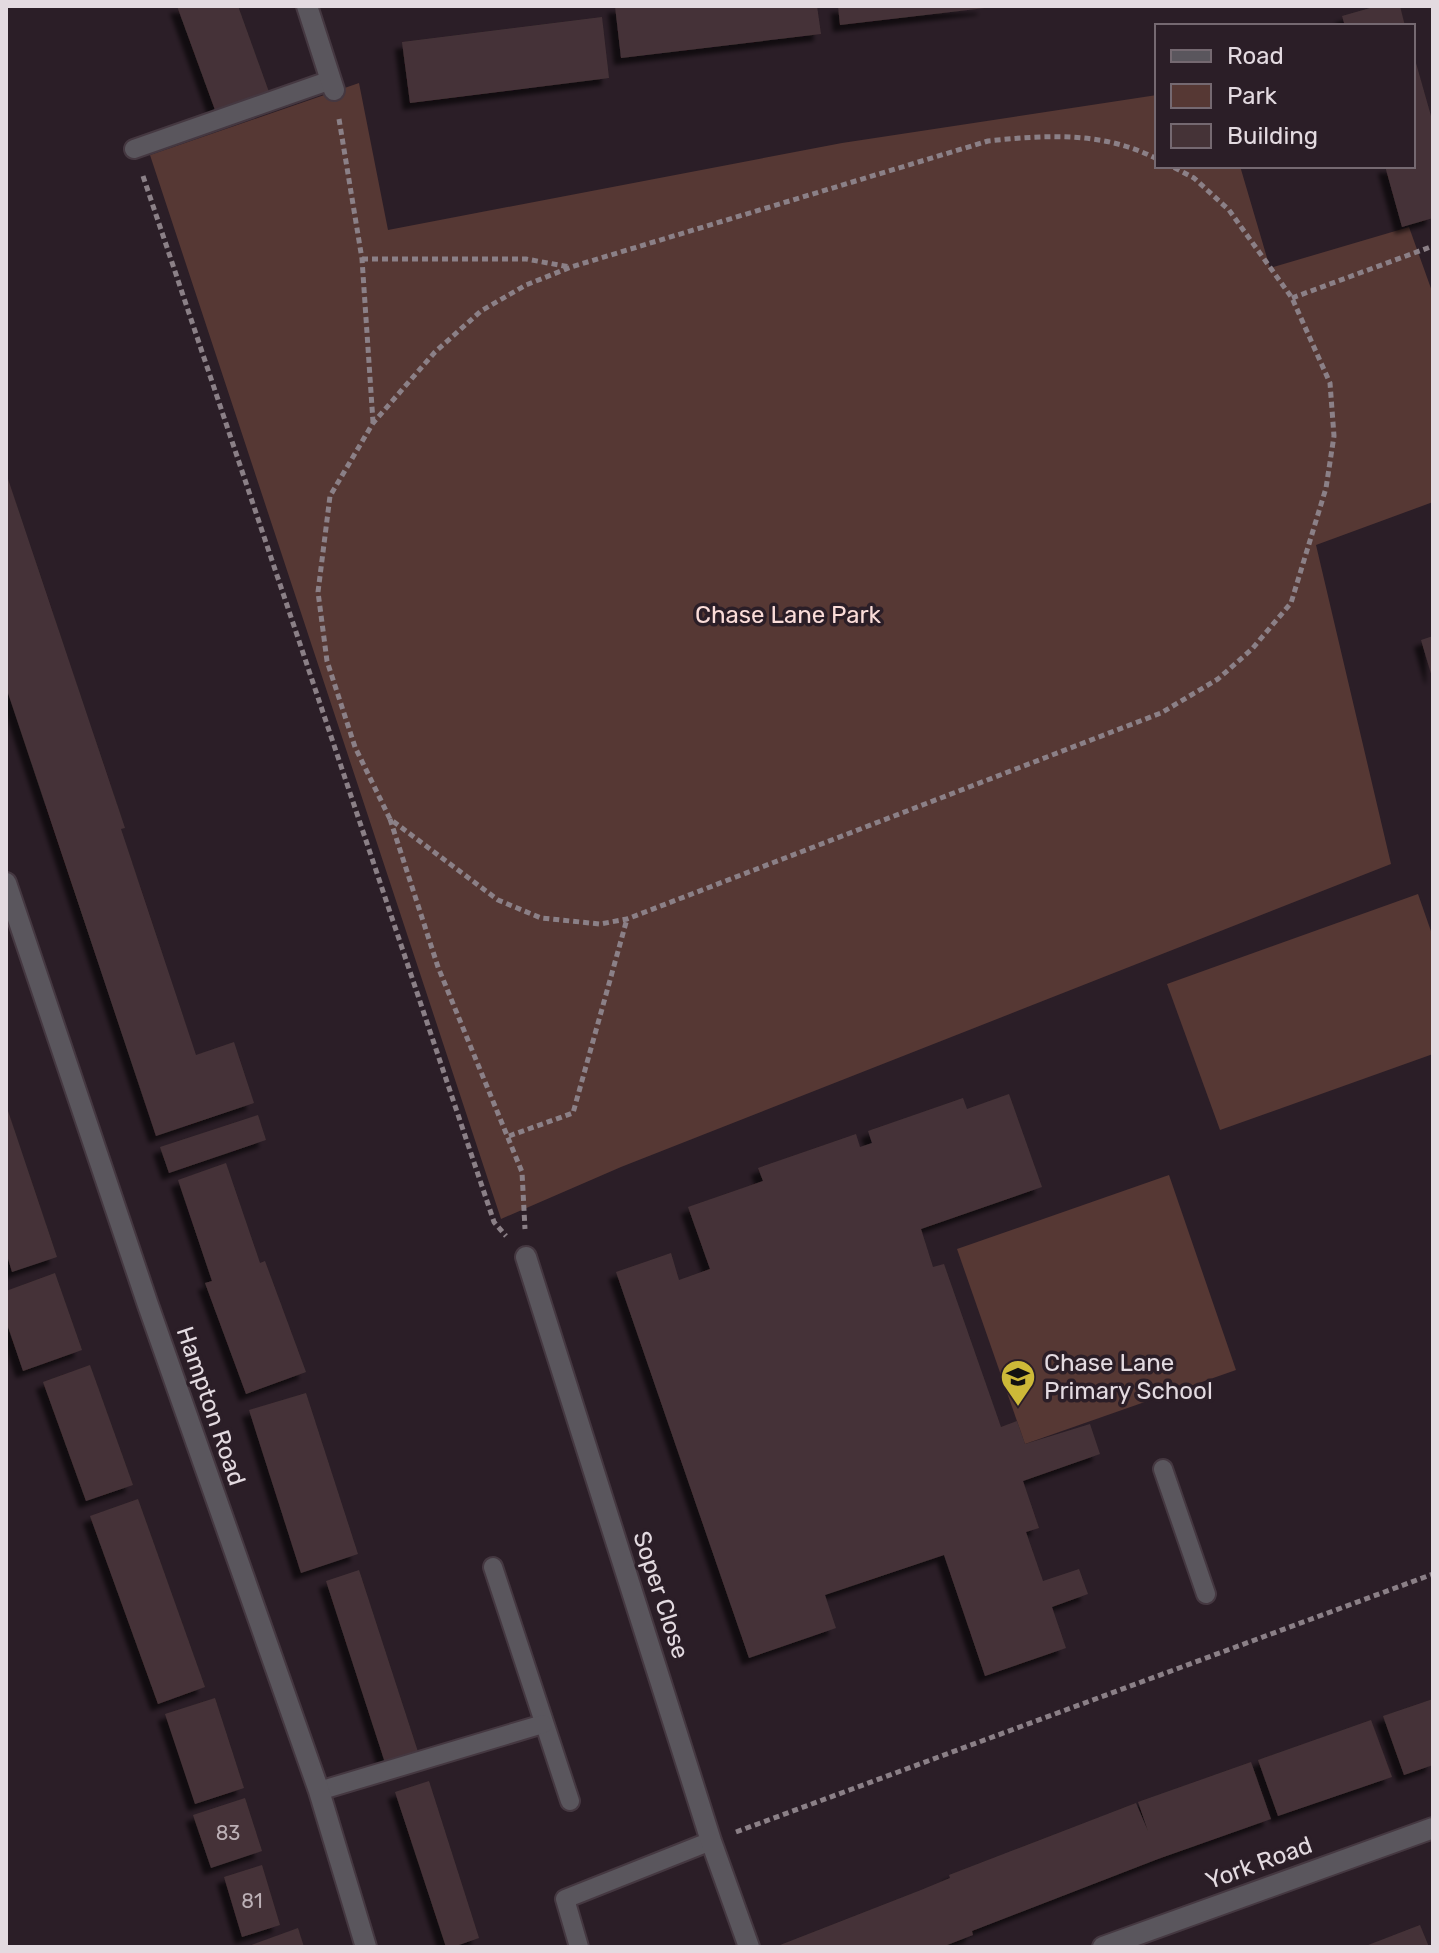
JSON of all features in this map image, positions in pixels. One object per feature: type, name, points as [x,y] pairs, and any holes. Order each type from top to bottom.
[{"type":"street","points":[[307,6],[333,85]]},
{"type":"street","name":"Hampton Road","points":[[6,883],[153,1319],[319,1791],[366,1947]]},
{"type":"street","name":"Soper Close","points":[[526,1257],[711,1841],[749,1947]]},
{"type":"street","name":"York Road","points":[[1103,1947],[1433,1828]]},
{"type":"lane","points":[[134,149],[333,85]]},
{"type":"lane","points":[[1163,1469],[1206,1594]]},
{"type":"lane","points":[[493,1567],[570,1801]]},
{"type":"lane","points":[[319,1791],[543,1724]]},
{"type":"lane","points":[[579,1947],[565,1899],[711,1841]]},
{"type":"path","points":[[333,85],[362,259],[373,423]]},
{"type":"path","points":[[526,1257],[522,1172],[438,967],[390,819],[355,747],[327,661],[318,592],[330,496],[373,423],[435,352],[481,311],[526,285],[571,267],[988,141],[1049,135],[1099,139],[1155,158]]},
{"type":"path","points":[[134,149],[494,1222]]},
{"type":"path","points":[[390,819],[498,900],[541,918],[600,924],[627,919],[1161,713],[1218,679],[1252,649],[1291,603],[1326,488],[1334,436],[1330,383],[1292,298],[1229,210],[1194,178],[1175,168]]},
{"type":"path","points":[[1292,298],[1433,246]]},
{"type":"path","points":[[362,259],[526,259],[571,267]]},
{"type":"path","points":[[509,1136],[573,1113],[627,919]]},
{"type":"path","points":[[711,1841],[1433,1574]]},
{"type":"green space","name":"Chase Lane Park","points":[[359,83],[388,230],[842,143],[1155,95],[1155,168],[1241,168],[1270,268],[1409,227],[1433,294],[1433,502],[1316,545],[1391,864],[621,1167],[501,1219],[150,155]]},
{"type":"green space","points":[[1418,894],[1433,937],[1433,1054],[1220,1130],[1167,984]]},
{"type":"green space","points":[[1169,1175],[1236,1370],[1025,1444],[957,1249]]},
{"type":"building","points":[[177,6],[238,6],[269,92],[215,110]]},
{"type":"building","points":[[615,6],[817,6],[821,34],[621,58]]},
{"type":"building","points":[[838,6],[984,6],[985,8],[840,25]]},
{"type":"building","points":[[1377,6],[1400,6],[1404,24],[1344,24],[1342,16]]},
{"type":"building","points":[[602,17],[609,78],[410,103],[402,42]]},
{"type":"building","points":[[1415,60],[1433,123],[1433,218],[1402,227],[1386,168],[1415,168]]},
{"type":"building","points":[[7,476],[125,828],[121,829],[196,1055],[234,1042],[254,1103],[156,1136],[6,687]]},
{"type":"building","points":[[1433,636],[1433,677],[1432,677],[1421,640]]},
{"type":"building","points":[[1009,1094],[1042,1187],[921,1229],[933,1267],[944,1264],[1001,1427],[1017,1421],[1025,1444],[1090,1424],[1100,1454],[1023,1481],[1039,1528],[1026,1532],[1043,1581],[1079,1569],[1088,1594],[1052,1607],[1066,1648],[985,1676],[944,1555],[825,1595],[836,1628],[749,1658],[616,1272],[671,1253],[679,1280],[710,1269],[688,1207],[763,1181],[758,1168],[856,1134],[860,1147],[872,1143],[868,1131],[963,1098],[967,1109]]},
{"type":"building","points":[[6,1105],[57,1257],[12,1272],[6,1252]]},
{"type":"building","points":[[258,1115],[266,1140],[169,1173],[160,1147]]},
{"type":"building","points":[[226,1163],[260,1263],[265,1261],[306,1372],[246,1394],[205,1283],[212,1281],[178,1180]]},
{"type":"building","points":[[55,1273],[82,1350],[23,1371],[6,1321],[6,1291]]},
{"type":"building","points":[[90,1365],[133,1485],[86,1501],[43,1382]]},
{"type":"building","points":[[306,1393],[358,1554],[301,1573],[249,1410]]},
{"type":"building","points":[[138,1499],[205,1687],[158,1704],[90,1516]]},
{"type":"building","points":[[359,1570],[420,1758],[387,1769],[326,1581]]},
{"type":"building","points":[[215,1698],[244,1788],[195,1804],[165,1714]]},
{"type":"building","points":[[1433,1699],[1433,1765],[1404,1775],[1383,1716]]},
{"type":"building","points":[[1371,1720],[1392,1777],[1278,1816],[1258,1760]]},
{"type":"building","points":[[1251,1762],[1271,1819],[972,1931],[973,1935],[942,1947],[775,1947],[950,1878],[949,1875],[1136,1803],[1148,1831],[1138,1802]]},
{"type":"building","points":[[429,1781],[479,1938],[453,1947],[446,1947],[395,1792]]},
{"type":"building","points":[[245,1798],[262,1851],[211,1868],[193,1815]]},
{"type":"building","points":[[262,1865],[280,1925],[242,1937],[224,1877]]},
{"type":"building","points":[[1420,1925],[1429,1947],[1363,1947]]},
{"type":"building","points":[[298,1928],[304,1947],[246,1947]]},
{"type":"place","name":"Chase Lane Primary School","points":[[1018,1408]]}]
